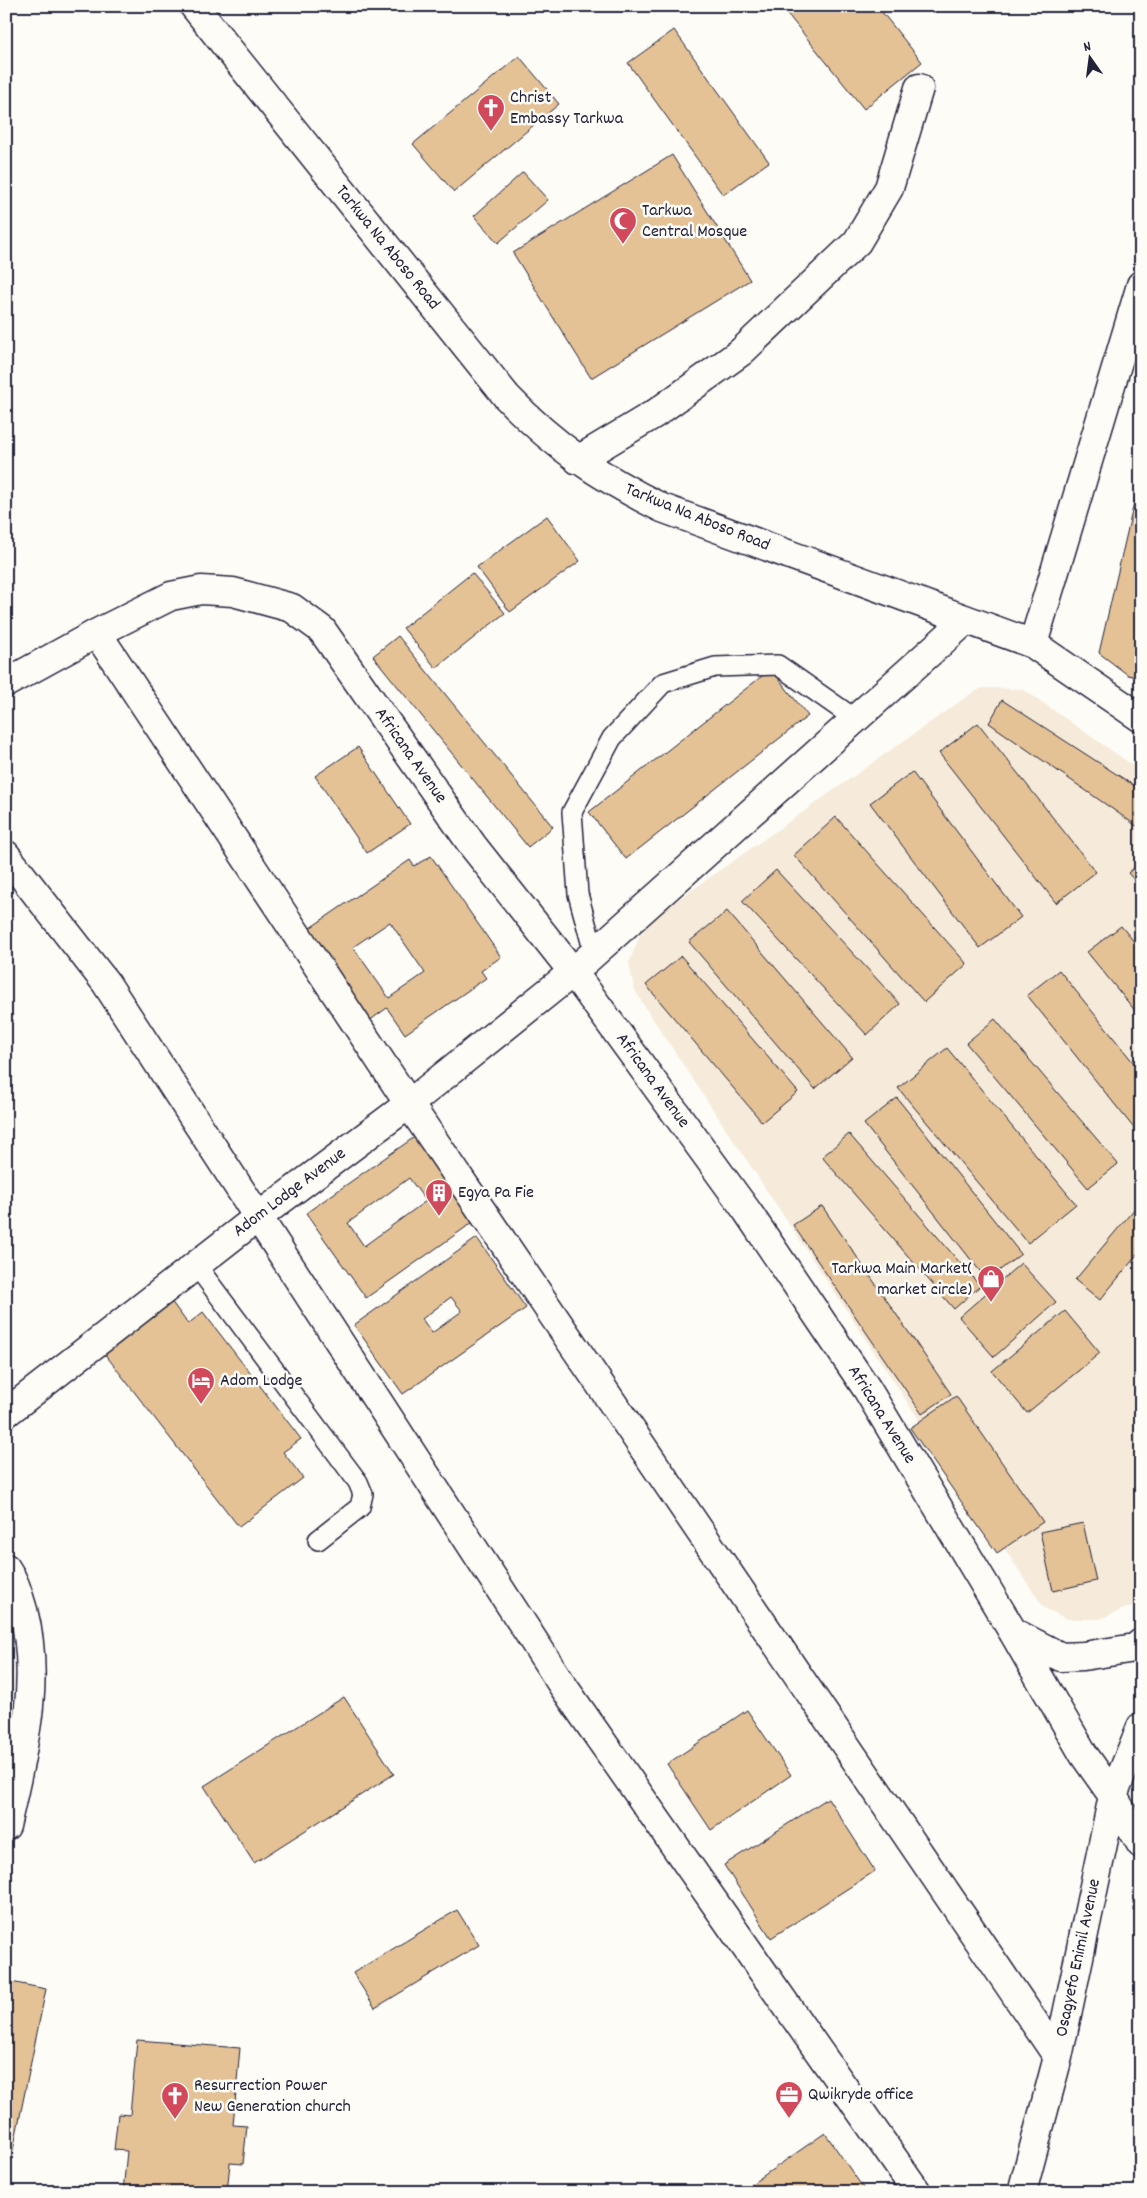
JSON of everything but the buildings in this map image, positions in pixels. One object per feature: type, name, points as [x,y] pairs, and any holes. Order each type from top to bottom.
[{"type":"street","name":"Tarkwa Na Aboso Road","points":[[194,6],[507,397],[538,430],[578,460],[619,487],[662,508],[1033,644],[1141,718]]},
{"type":"street","points":[[578,460],[656,413],[741,352],[857,242],[889,188],[919,88]]},
{"type":"street","points":[[1033,644],[1141,285]]},
{"type":"street","name":"Africana Avenue","points":[[6,684],[97,633],[171,596],[201,590],[233,592],[292,608],[322,630],[473,846],[573,972],[747,1211],[861,1381],[1013,1632],[1084,1755],[1113,1796],[1141,1844]]},
{"type":"street","name":"Adom Lodge Avenue","points":[[6,1413],[196,1264],[409,1104],[573,972],[966,620]]},
{"type":"street","points":[[97,633],[409,1104],[1058,2057]]},
{"type":"street","points":[[6,856],[106,982],[563,1686],[916,2192]]},
{"type":"street","points":[[6,1568],[15,1581],[27,1628],[32,1674],[27,1735],[6,1826]]},
{"type":"street","points":[[1013,1632],[1061,1657],[1083,1656],[1135,1648],[1141,1643]]},
{"type":"street","name":"Osagyefo Enimil Avenue","points":[[1022,2192],[1058,2057],[1113,1796],[1141,1727]]},
{"type":"lane","points":[[594,953],[578,894],[572,812],[612,738],[663,683],[715,667],[778,665],[855,720]]},
{"type":"lane","points":[[196,1264],[358,1482],[363,1494],[360,1507],[318,1540]]},
{"type":"shaded area","name":"Tarkwa Main Market( market circle)","points":[[982,688],[1023,689],[1141,771],[1141,1602],[1100,1619],[1067,1619],[1044,1608],[643,1004],[634,988],[629,963],[639,937],[655,916],[969,695]]},
{"type":"place","name":"Christ Embassy Tarkwa","points":[[491,132]]},
{"type":"place","name":"Tarkwa Central Mosque","points":[[623,245]]},
{"type":"place","name":"Egya Pa Fie","points":[[439,1217]]},
{"type":"place","name":"Tarkwa Main Market( market circle)","points":[[991,1303]]},
{"type":"place","name":"Adom Lodge","points":[[201,1405]]},
{"type":"place","name":"Qwikryde office","points":[[789,2119]]},
{"type":"place","name":"Resurrection Power New Generation church","points":[[175,2120]]}]
